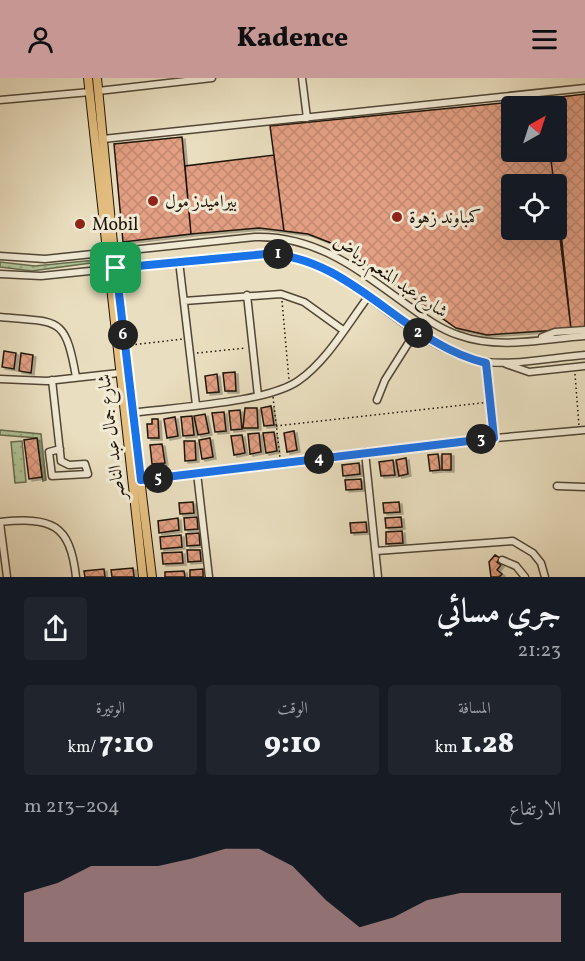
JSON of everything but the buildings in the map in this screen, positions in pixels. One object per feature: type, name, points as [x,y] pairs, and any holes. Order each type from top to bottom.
[{"type":"main road","name":"شارع جمال عبد الناصر","points":[[88,78],[94,92],[103,139],[110,253]]},
{"type":"main road","name":"شارع جمال عبد الناصر","points":[[97,78],[94,92],[110,253],[124,346],[152,577]]},
{"type":"main road","name":"شارع جمال عبد الناصر","points":[[112,268],[119,373],[143,577]]},
{"type":"street","points":[[0,100],[212,78]]},
{"type":"street","points":[[302,78],[307,118]]},
{"type":"street","points":[[103,139],[585,88]]},
{"type":"street","name":"شارع عبد المنعم رياض","points":[[0,256],[45,259],[255,237],[299,240],[339,257],[447,331],[496,344],[585,336]]},
{"type":"street","name":"شارع عبد المنعم رياض","points":[[0,273],[41,276],[266,254],[294,257],[330,271],[447,350],[486,363],[506,364],[585,355]]},
{"type":"street","points":[[179,261],[196,405]]},
{"type":"street","points":[[184,301],[281,294],[304,302],[343,330]]},
{"type":"street","points":[[247,295],[258,396]]},
{"type":"street","points":[[132,413],[258,396],[290,386],[312,369],[368,297]]},
{"type":"street","points":[[0,317],[45,320],[59,327],[68,339],[76,377]]},
{"type":"street","points":[[539,339],[555,332],[585,330]]},
{"type":"street","points":[[377,400],[385,380],[416,331]]},
{"type":"street","points":[[506,364],[529,372],[585,366]]},
{"type":"street","points":[[0,379],[52,380],[119,373]]},
{"type":"street","points":[[52,380],[63,463],[85,464],[88,474],[52,476],[49,452],[60,449]]},
{"type":"street","points":[[141,480],[365,452],[582,430]]},
{"type":"street","points":[[365,452],[378,577]]},
{"type":"street","points":[[197,473],[209,577]]},
{"type":"street","points":[[557,486],[585,487]]},
{"type":"street","points":[[7,577],[0,522],[34,519],[57,528],[72,549],[76,577]]},
{"type":"street","points":[[376,551],[513,541],[533,552],[541,563],[544,577]]},
{"type":"street","points":[[502,560],[516,566],[525,577]]},
{"type":"path","points":[[281,294],[290,386]]},
{"type":"path","points":[[124,346],[188,339]]},
{"type":"path","points":[[190,353],[252,347]]},
{"type":"path","points":[[486,363],[494,438]]},
{"type":"path","points":[[574,367],[582,430]]},
{"type":"path","points":[[273,393],[280,463]]},
{"type":"path","points":[[377,400],[377,415]]},
{"type":"path","points":[[276,426],[490,402]]},
{"type":"green space","points":[[105,259],[105,261],[32,271],[0,267],[0,262],[35,266]]},
{"type":"green space","points":[[0,430],[41,434],[46,480],[43,481],[42,477],[37,438],[0,435]]},
{"type":"green space","points":[[22,441],[26,482],[15,483],[11,442]]},
{"type":"place","name":"بيراميدز مول","points":[[153,201]]},
{"type":"place","name":"كمباوند زهوة","points":[[397,217]]},
{"type":"place","name":"Mobil","points":[[80,224]]},
{"type":"route","points":[[256,254],[294,257],[321,266],[438,346],[466,358],[486,363],[494,438],[141,480],[116,268],[256,254]]}]
